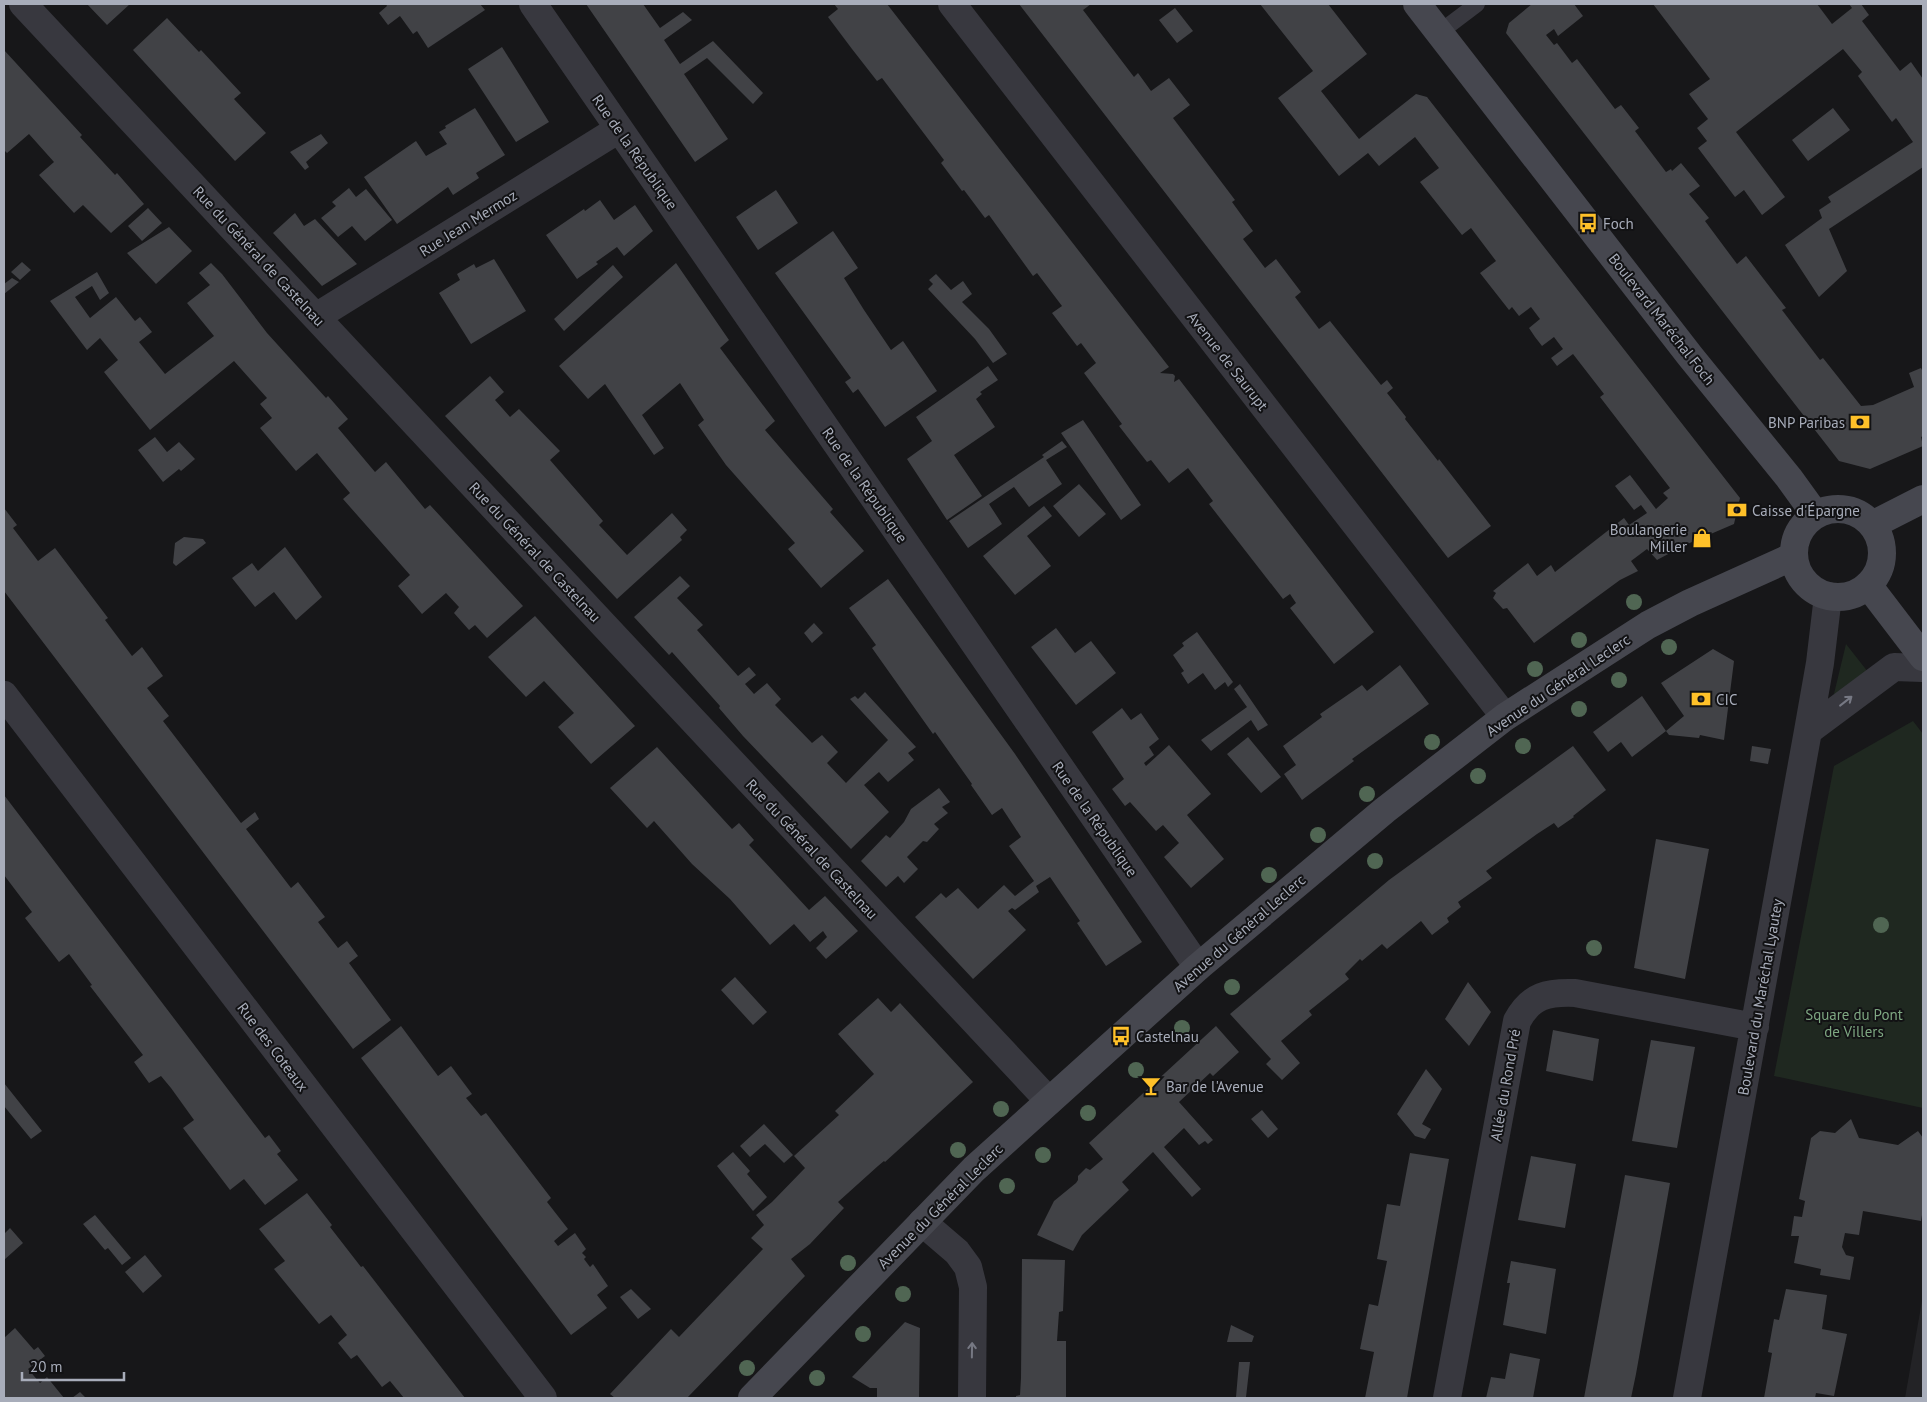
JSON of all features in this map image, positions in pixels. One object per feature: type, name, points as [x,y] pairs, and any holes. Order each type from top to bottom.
[{"type":"main road","name":"Boulevard Maréchal Foch","points":[[1417,4],[1696,363],[1790,478],[1815,514]]},
{"type":"main road","points":[[1872,525],[1923,499]]},
{"type":"main road","points":[[1840,508],[1863,516],[1872,525],[1881,545],[1882,556],[1877,572],[1868,585],[1856,593],[1828,596],[1815,590],[1804,581],[1797,569],[1794,543],[1799,532],[1815,514],[1840,508]]},
{"type":"main road","name":"Avenue du Général Leclerc","points":[[752,1398],[974,1169],[1198,967],[1385,810],[1505,717],[1648,625],[1698,599],[1794,556]]},
{"type":"main road","points":[[1868,585],[1923,657]]},
{"type":"street","name":"Rue du Général de Castelnau","points":[[23,4],[1048,1101]]},
{"type":"street","name":"Rue de la République","points":[[533,4],[1198,967]]},
{"type":"street","name":"Avenue de Saurupt","points":[[952,4],[1505,717]]},
{"type":"street","name":"Rue Jean Mermoz","points":[[316,317],[619,129]]},
{"type":"street","name":"Boulevard du Maréchal Lyautey","points":[[1687,1398],[1820,663],[1828,596]]},
{"type":"street","points":[[1808,731],[1894,667],[1923,668]]},
{"type":"street","name":"Rue des Coteaux","points":[[4,695],[543,1398]]},
{"type":"street","name":"Allée du Rond Pré","points":[[1447,1398],[1517,1020],[1523,1010],[1532,1001],[1552,992],[1575,993],[1755,1028]]},
{"type":"street","points":[[922,1222],[957,1252],[968,1267],[973,1287],[972,1398]]},
{"type":"lane","points":[[1440,32],[1477,4]]},
{"type":"shaded area","points":[[1923,1295],[1923,1398],[1905,1398]]},
{"type":"green space","points":[[1846,644],[1868,672],[1833,698]]},
{"type":"green space","name":"Square du Pont de Villers","points":[[1913,721],[1923,734],[1923,1108],[1774,1076],[1834,766]]},
{"type":"building","points":[[87,4],[130,4],[107,25]]},
{"type":"building","points":[[386,4],[480,4],[485,10],[428,48],[417,31],[413,34],[400,16],[388,25],[379,13],[387,6]]},
{"type":"building","points":[[586,4],[643,4],[660,28],[683,12],[692,20],[664,40],[680,64],[713,41],[763,93],[753,104],[707,58],[684,74],[728,139],[695,162]]},
{"type":"building","points":[[834,4],[887,4],[1169,367],[1160,373],[1173,374],[1175,376],[1174,382],[1179,379],[1374,632],[1334,664],[1290,608],[1296,603],[1290,594],[1283,599],[1209,504],[1213,501],[1188,468],[1169,483],[1151,460],[1147,462],[1119,426],[1122,424],[1084,373],[1096,363],[1081,343],[1077,346],[1052,313],[1062,306],[1037,273],[1033,276],[989,215],[985,218],[964,190],[962,191],[941,163],[944,160],[882,78],[877,81],[852,49],[828,17],[838,9]]},
{"type":"building","points":[[1019,4],[1091,4],[1083,10],[1134,77],[1138,73],[1151,91],[1169,78],[1190,105],[1173,118],[1235,200],[1232,202],[1253,231],[1243,239],[1265,268],[1276,259],[1301,292],[1295,297],[1319,329],[1330,321],[1381,385],[1387,380],[1393,388],[1387,393],[1406,417],[1405,419],[1491,526],[1448,558]]},
{"type":"building","points":[[1260,4],[1328,4],[1367,54],[1321,91],[1359,139],[1416,94],[1427,97],[1740,498],[1734,524],[1685,545],[1657,560],[1647,549],[1631,561],[1638,571],[1620,580],[1534,643],[1507,608],[1503,609],[1493,598],[1496,593],[1493,591],[1528,563],[1537,576],[1551,565],[1555,572],[1624,518],[1629,525],[1647,513],[1641,505],[1634,510],[1615,486],[1630,475],[1656,509],[1668,498],[1663,493],[1670,488],[1600,397],[1604,394],[1573,354],[1557,366],[1551,358],[1563,349],[1554,337],[1542,346],[1535,337],[1529,328],[1540,319],[1531,307],[1519,316],[1512,307],[1509,310],[1480,273],[1496,261],[1471,228],[1462,235],[1420,182],[1439,168],[1415,137],[1379,166],[1368,153],[1339,176],[1278,98],[1313,71]]},
{"type":"building","points":[[1532,4],[1574,4],[1583,16],[1558,36],[1554,29],[1546,35],[1554,45],[1557,43],[1572,63],[1577,59],[1615,109],[1621,105],[1639,128],[1635,131],[1666,172],[1671,169],[1672,171],[1681,163],[1700,186],[1689,194],[1709,218],[1705,221],[1737,264],[1746,256],[1786,308],[1782,310],[1820,360],[1823,358],[1861,406],[1873,405],[1914,387],[1909,373],[1921,368],[1923,372],[1923,436],[1921,437],[1923,446],[1870,469],[1839,461],[1506,33],[1509,23]]},
{"type":"building","points":[[1653,4],[1817,4],[1832,24],[1852,8],[1849,4],[1861,4],[1869,15],[1862,21],[1900,71],[1911,62],[1923,79],[1923,167],[1829,229],[1847,271],[1819,297],[1785,245],[1822,218],[1819,210],[1831,202],[1828,197],[1913,142],[1896,118],[1892,122],[1858,76],[1862,72],[1843,49],[1736,132],[1785,197],[1762,215],[1744,190],[1735,197],[1698,148],[1707,141],[1697,128],[1708,119],[1689,94],[1710,79]]},
{"type":"building","points":[[1175,8],[1193,31],[1177,43],[1159,20]]},
{"type":"building","points":[[167,18],[199,52],[201,50],[241,93],[234,99],[266,133],[235,161],[133,50]]},
{"type":"building","points":[[502,47],[549,122],[516,142],[468,69]]},
{"type":"building","points":[[4,50],[82,135],[80,137],[115,175],[117,173],[144,204],[111,233],[83,205],[74,213],[39,175],[54,162],[29,134],[7,153],[4,150]]},
{"type":"building","points":[[475,108],[505,155],[476,173],[479,178],[453,195],[448,187],[397,224],[364,177],[416,141],[426,156],[447,144],[439,132],[446,128],[445,126]]},
{"type":"building","points":[[1833,108],[1850,130],[1808,161],[1792,140]]},
{"type":"building","points":[[321,134],[328,143],[306,162],[309,167],[305,170],[290,152]]},
{"type":"building","points":[[349,188],[356,197],[366,189],[392,220],[365,241],[352,226],[338,237],[321,218],[336,206],[332,202]]},
{"type":"building","points":[[776,190],[798,223],[758,250],[736,217]]},
{"type":"building","points":[[600,200],[614,220],[635,205],[653,231],[624,256],[617,247],[577,279],[546,235]]},
{"type":"building","points":[[148,208],[162,223],[142,241],[128,226]]},
{"type":"building","points":[[295,213],[304,226],[315,219],[357,264],[322,286],[273,233]]},
{"type":"building","points":[[169,227],[192,251],[156,284],[127,253]]},
{"type":"building","points":[[833,231],[858,268],[844,278],[864,310],[891,350],[903,341],[937,391],[885,427],[858,389],[853,393],[845,382],[851,378],[775,273]]},
{"type":"building","points":[[494,259],[526,311],[471,344],[439,293],[460,280],[457,274],[474,264],[476,268]]},
{"type":"building","points":[[22,262],[31,270],[20,280],[11,272]]},
{"type":"building","points":[[211,263],[222,274],[267,333],[326,398],[328,396],[348,419],[338,428],[375,472],[386,462],[425,509],[430,505],[523,606],[487,638],[475,625],[469,630],[454,613],[459,607],[446,593],[422,614],[398,586],[410,575],[343,499],[350,493],[317,453],[296,471],[260,428],[272,418],[260,404],[267,398],[234,361],[150,430],[104,372],[118,360],[100,338],[87,350],[50,301],[97,272],[109,293],[100,300],[92,286],[75,297],[90,318],[116,297],[135,321],[140,317],[152,332],[139,342],[165,374],[214,336],[187,303],[210,285],[199,273]]},
{"type":"building","points":[[676,263],[729,340],[720,348],[775,421],[765,430],[833,509],[830,512],[864,551],[821,588],[788,549],[795,543],[726,465],[698,425],[704,420],[680,383],[642,415],[664,448],[654,455],[605,384],[588,399],[559,366]]},
{"type":"building","points":[[613,265],[623,277],[564,331],[554,319]]},
{"type":"building","points":[[936,274],[951,290],[963,281],[972,294],[962,302],[989,329],[1007,354],[993,363],[975,339],[928,289],[933,284],[929,280]]},
{"type":"building","points":[[12,278],[19,282],[4,294],[4,284]]},
{"type":"building","points":[[988,366],[998,380],[980,392],[982,394],[976,399],[995,427],[954,455],[982,496],[947,520],[907,459],[932,441],[916,417]]},
{"type":"building","points":[[490,376],[504,392],[495,400],[510,417],[519,409],[560,451],[550,460],[603,521],[599,525],[627,555],[672,513],[687,530],[680,537],[682,540],[617,599],[445,416]]},
{"type":"building","points":[[1083,420],[1141,505],[1121,520],[1061,433]]},
{"type":"building","points":[[155,437],[167,452],[179,442],[195,459],[181,471],[179,469],[163,482],[138,450]]},
{"type":"building","points":[[1062,441],[1067,447],[1046,460],[1062,484],[1029,507],[1014,487],[989,504],[1002,524],[968,548],[949,521],[1044,457],[1042,455]]},
{"type":"building","points":[[1079,484],[1106,514],[1079,537],[1053,506]]},
{"type":"building","points":[[1044,506],[1052,516],[1027,536],[1051,566],[1015,595],[983,556]]},
{"type":"building","points":[[4,508],[17,525],[13,528],[38,561],[55,548],[108,618],[105,620],[132,656],[142,647],[163,676],[147,688],[169,716],[163,721],[241,823],[255,812],[259,819],[246,829],[291,888],[298,882],[325,917],[318,922],[338,948],[347,941],[358,956],[349,963],[391,1020],[353,1049],[4,591]]},
{"type":"building","points":[[184,537],[203,539],[206,543],[176,566],[173,563],[175,543]]},
{"type":"building","points":[[285,547],[322,597],[296,620],[274,592],[255,607],[232,578],[252,563],[258,571]]},
{"type":"building","points":[[680,576],[690,586],[677,598],[703,625],[697,630],[738,676],[749,667],[756,675],[745,684],[754,694],[767,683],[781,699],[775,705],[812,743],[822,735],[838,752],[827,763],[846,783],[888,740],[850,699],[855,696],[858,699],[865,692],[916,747],[908,753],[914,760],[888,782],[879,772],[864,785],[889,812],[851,849],[743,736],[719,708],[720,706],[672,652],[669,655],[634,617]]},
{"type":"building","points":[[888,579],[1015,754],[1142,942],[1106,966],[1077,923],[1080,921],[1050,877],[1036,886],[1039,892],[1015,910],[1012,908],[1008,911],[1026,930],[973,979],[915,917],[941,893],[946,898],[958,888],[978,909],[1004,885],[1015,896],[1034,881],[1009,846],[1021,837],[1002,808],[992,815],[935,732],[933,734],[872,648],[876,645],[849,608]]},
{"type":"building","points":[[535,616],[635,726],[591,764],[558,727],[574,713],[544,681],[526,697],[488,657]]},
{"type":"building","points":[[814,623],[823,633],[812,643],[804,633]]},
{"type":"building","points":[[1056,628],[1075,653],[1091,641],[1116,673],[1076,705],[1031,647]]},
{"type":"building","points":[[1197,632],[1233,682],[1228,687],[1225,682],[1215,690],[1203,673],[1188,684],[1181,673],[1184,671],[1173,655],[1184,646],[1182,643]]},
{"type":"building","name":"CIC","points":[[1713,649],[1734,661],[1724,740],[1700,735],[1699,738],[1669,735],[1666,731],[1684,716],[1661,683]]},
{"type":"building","points":[[1400,665],[1429,704],[1352,759],[1354,761],[1302,800],[1284,774],[1296,765],[1283,746],[1322,717],[1320,714],[1362,685],[1367,691]]},
{"type":"building","points":[[1240,684],[1268,725],[1258,731],[1251,720],[1211,751],[1201,740],[1247,707],[1234,689]]},
{"type":"building","points":[[1642,696],[1666,731],[1632,757],[1621,742],[1608,752],[1593,732]]},
{"type":"building","points":[[1122,708],[1131,720],[1141,713],[1159,739],[1149,747],[1154,755],[1144,763],[1146,766],[1169,745],[1211,794],[1187,815],[1224,859],[1191,888],[1164,857],[1179,843],[1163,825],[1156,831],[1130,802],[1125,806],[1112,789],[1124,779],[1092,732]]},
{"type":"building","points":[[1248,737],[1281,777],[1261,793],[1227,754]]},
{"type":"building","points":[[1573,746],[1606,790],[1558,828],[1554,823],[1486,871],[1492,878],[1458,902],[1461,907],[1447,918],[1449,922],[1432,935],[1421,921],[1387,949],[1382,944],[1362,961],[1360,959],[1345,974],[1349,979],[1309,1011],[1312,1015],[1281,1041],[1300,1063],[1282,1080],[1266,1064],[1271,1059],[1230,1014],[1389,880]]},
{"type":"building","points":[[1752,746],[1771,749],[1768,764],[1750,761]]},
{"type":"building","points":[[657,747],[732,829],[739,823],[754,840],[749,845],[809,910],[825,896],[858,931],[826,959],[816,948],[827,937],[823,931],[810,942],[794,924],[770,945],[730,899],[692,864],[654,821],[647,828],[610,788]]},
{"type":"building","points":[[939,788],[950,802],[942,807],[948,813],[934,824],[939,829],[927,842],[923,841],[907,857],[918,869],[904,883],[898,876],[886,887],[861,861],[886,835],[890,838],[904,822],[911,809]]},
{"type":"building","points":[[4,795],[265,1138],[269,1135],[281,1151],[277,1154],[298,1180],[265,1205],[244,1179],[230,1190],[183,1128],[194,1120],[171,1088],[161,1076],[149,1083],[134,1062],[143,1055],[90,986],[92,985],[69,954],[59,962],[25,918],[32,912],[4,875]]},
{"type":"building","points":[[1656,839],[1709,849],[1685,979],[1634,968]]},
{"type":"building","points":[[735,977],[767,1012],[753,1025],[721,990]]},
{"type":"building","points":[[1468,982],[1491,1012],[1469,1046],[1445,1019]]},
{"type":"building","points":[[878,998],[891,1012],[900,1003],[973,1082],[838,1202],[844,1208],[810,1244],[791,1259],[805,1276],[687,1398],[615,1398],[610,1394],[671,1329],[679,1337],[763,1249],[751,1238],[764,1225],[756,1215],[772,1202],[805,1168],[794,1156],[839,1115],[835,1111],[874,1074],[838,1034]]},
{"type":"building","points":[[401,1026],[438,1076],[451,1066],[472,1094],[466,1098],[481,1116],[486,1113],[551,1198],[547,1202],[568,1229],[554,1241],[558,1246],[575,1233],[586,1249],[582,1253],[586,1257],[584,1259],[590,1267],[593,1264],[608,1286],[597,1295],[607,1308],[571,1335],[361,1058]]},
{"type":"building","points":[[1216,1026],[1239,1052],[1213,1076],[1210,1073],[1179,1102],[1213,1140],[1208,1144],[1205,1141],[1199,1145],[1184,1128],[1164,1147],[1201,1189],[1192,1197],[1153,1152],[1122,1182],[1129,1190],[1082,1235],[1073,1251],[1037,1235],[1054,1201],[1076,1183],[1078,1176],[1086,1168],[1090,1170],[1103,1159],[1089,1143]]},
{"type":"building","points":[[1553,1030],[1599,1039],[1593,1081],[1546,1071]]},
{"type":"building","points":[[1651,1040],[1695,1047],[1677,1148],[1632,1141]]},
{"type":"building","points":[[1426,1069],[1442,1089],[1422,1124],[1431,1129],[1425,1139],[1415,1136],[1397,1114]]},
{"type":"building","points":[[4,1083],[42,1131],[31,1139],[4,1106]]},
{"type":"building","points":[[1262,1110],[1278,1129],[1268,1138],[1251,1119]]},
{"type":"building","points":[[1851,1119],[1859,1138],[1898,1145],[1918,1131],[1923,1138],[1923,1209],[1921,1221],[1863,1211],[1859,1235],[1845,1233],[1842,1247],[1846,1255],[1854,1257],[1850,1280],[1820,1275],[1821,1269],[1794,1263],[1799,1236],[1791,1236],[1794,1216],[1802,1217],[1805,1201],[1799,1199],[1811,1138],[1820,1131],[1835,1133]]},
{"type":"building","points":[[764,1124],[793,1155],[784,1163],[765,1144],[750,1157],[740,1146]]},
{"type":"building","points":[[733,1152],[750,1171],[747,1174],[767,1197],[753,1211],[717,1166]]},
{"type":"building","points":[[1410,1153],[1449,1159],[1407,1398],[1365,1398],[1374,1352],[1360,1349],[1369,1304],[1378,1306],[1387,1261],[1377,1259],[1387,1204],[1400,1206]]},
{"type":"building","points":[[1531,1156],[1576,1164],[1565,1228],[1518,1220]]},
{"type":"building","points":[[1625,1175],[1670,1183],[1636,1374],[1631,1398],[1584,1398]]},
{"type":"building","points":[[307,1193],[332,1225],[330,1227],[361,1267],[363,1266],[465,1398],[404,1398],[390,1381],[382,1387],[357,1355],[351,1359],[338,1343],[347,1335],[331,1315],[319,1324],[274,1269],[285,1261],[259,1229]]},
{"type":"building","points":[[95,1215],[131,1258],[122,1265],[108,1248],[105,1250],[83,1224]]},
{"type":"building","points":[[10,1228],[23,1243],[4,1260],[4,1234]]},
{"type":"building","points":[[145,1255],[162,1276],[143,1293],[125,1272]]},
{"type":"building","points":[[1022,1259],[1065,1260],[1063,1311],[1059,1312],[1057,1341],[1066,1341],[1066,1398],[1016,1398],[1016,1396],[1020,1395],[1021,1378]]},
{"type":"building","points":[[1511,1261],[1556,1269],[1546,1334],[1503,1325],[1510,1283],[1507,1283]]},
{"type":"building","points":[[631,1289],[651,1309],[638,1319],[620,1297]]},
{"type":"building","points":[[1786,1289],[1827,1295],[1822,1329],[1847,1334],[1834,1396],[1816,1393],[1815,1398],[1764,1398],[1772,1353],[1768,1352],[1774,1319],[1779,1320]]},
{"type":"building","points":[[905,1322],[920,1328],[919,1398],[877,1398],[877,1388],[870,1388],[852,1377]]},
{"type":"building","points":[[1231,1325],[1254,1336],[1252,1342],[1227,1342]]},
{"type":"building","points":[[15,1328],[34,1350],[38,1347],[45,1356],[28,1369],[40,1383],[47,1377],[64,1398],[4,1398],[4,1338]]},
{"type":"building","points":[[1510,1353],[1540,1359],[1533,1398],[1486,1398],[1491,1377],[1505,1379]]},
{"type":"building","points":[[1239,1362],[1250,1362],[1246,1397],[1236,1397]]},
{"type":"building","points":[[80,1392],[86,1398],[72,1398]]},
{"type":"place","name":"Foch","points":[[1588,223]]},
{"type":"place","name":"BNP Paribas","points":[[1860,422]]},
{"type":"place","name":"Caisse d'Épargne","points":[[1737,510]]},
{"type":"place","name":"Boulangerie Miller","points":[[1702,538]]},
{"type":"place","name":"CIC","points":[[1701,699]]},
{"type":"place","name":"Castelnau","points":[[1121,1036]]},
{"type":"place","name":"Bar de l'Avenue","points":[[1151,1086]]}]
